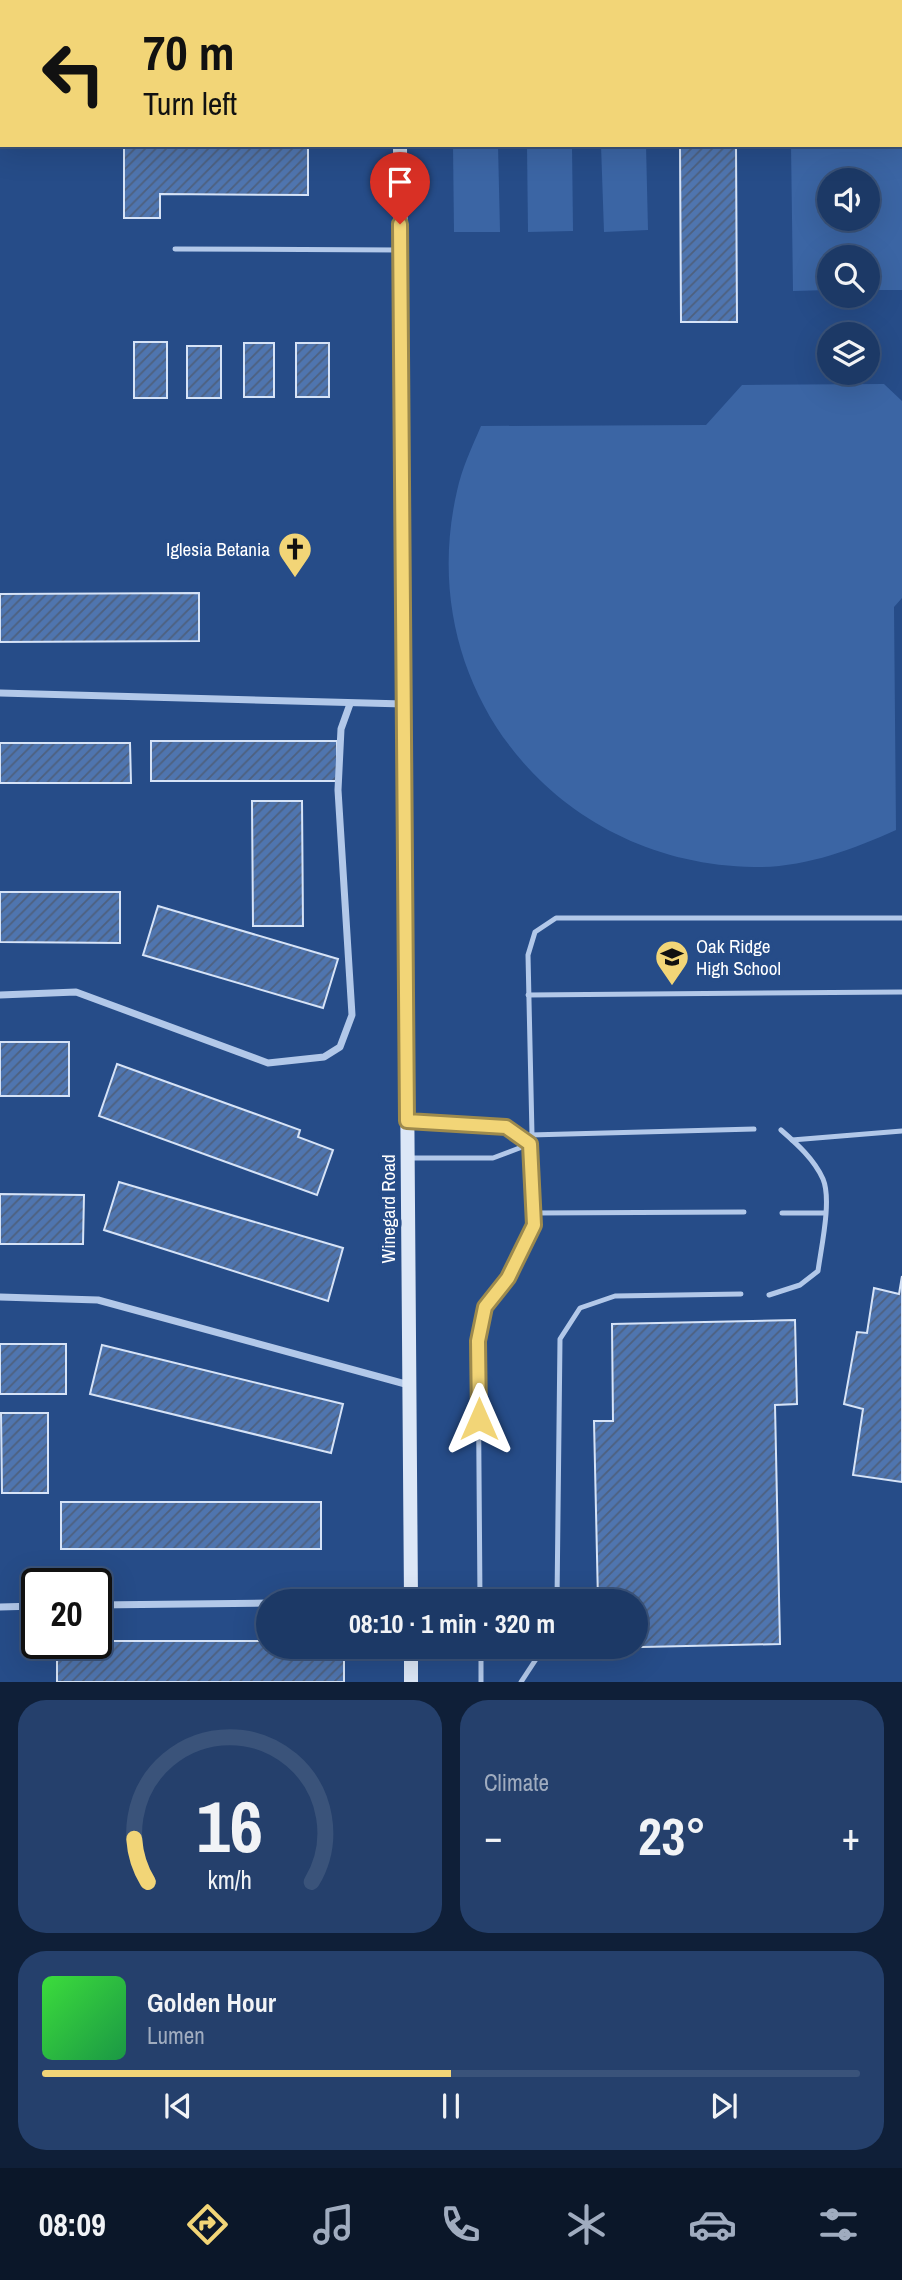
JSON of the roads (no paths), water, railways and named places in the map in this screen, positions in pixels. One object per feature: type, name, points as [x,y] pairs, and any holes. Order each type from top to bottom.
[{"type":"street","name":"Winegard Road","points":[[400,147],[411,1589]]},
{"type":"street","points":[[0,692],[404,704]]},
{"type":"street","points":[[0,995],[76,992],[268,1063],[324,1057],[340,1047],[352,1015],[338,790],[341,729],[350,704]]},
{"type":"street","points":[[0,1297],[98,1300],[409,1385]]},
{"type":"street","points":[[112,1605],[256,1603]]},
{"type":"street","points":[[0,1606],[21,1606]]},
{"type":"street","points":[[411,1659],[411,1682]]},
{"type":"lane","points":[[174,249],[400,250]]},
{"type":"lane","points":[[480,1589],[478,1341],[485,1307],[508,1278],[534,1225],[530,1144],[528,955],[535,932],[556,918],[902,918]]},
{"type":"lane","points":[[528,995],[902,992]]},
{"type":"lane","points":[[407,1121],[506,1127],[530,1144]]},
{"type":"lane","points":[[530,1135],[754,1129]]},
{"type":"lane","points":[[769,1295],[800,1285],[818,1271],[825,1213],[825,1181],[807,1154],[780,1130]]},
{"type":"lane","points":[[792,1140],[902,1132]]},
{"type":"lane","points":[[407,1158],[493,1158],[530,1144]]},
{"type":"lane","points":[[533,1213],[744,1212]]},
{"type":"lane","points":[[782,1213],[825,1213]]},
{"type":"lane","points":[[556,1589],[560,1339],[580,1308],[615,1296],[741,1294]]},
{"type":"lane","points":[[481,1659],[481,1682]]},
{"type":"lane","points":[[522,1682],[536,1659]]},
{"type":"place","name":"Iglesia Betania","points":[[295,579]]},
{"type":"place","name":"Oak Ridge High School","points":[[672,987]]}]
